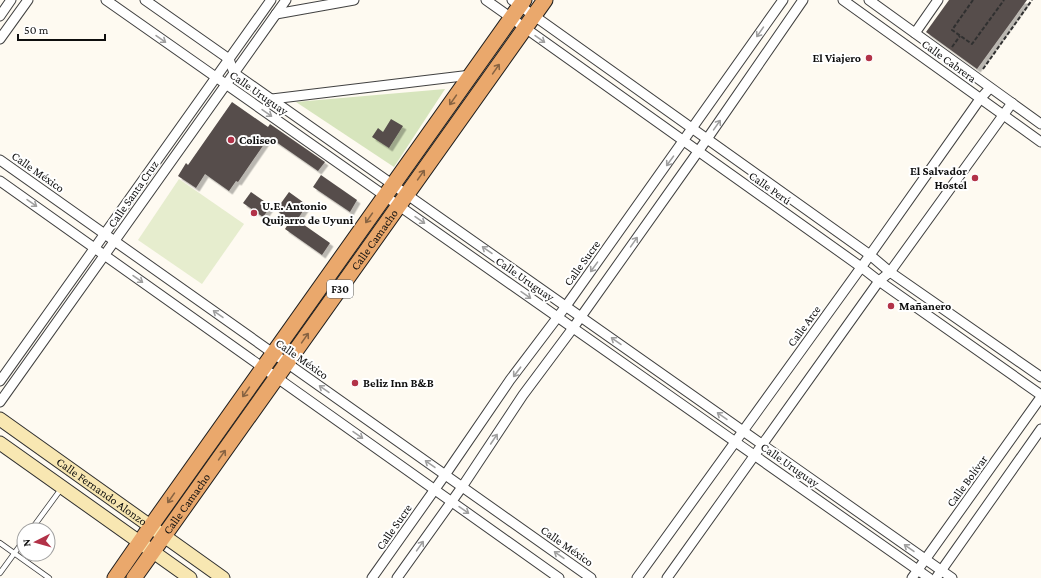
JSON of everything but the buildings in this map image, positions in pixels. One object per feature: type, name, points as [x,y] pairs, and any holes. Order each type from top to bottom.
[{"type":"highway","name":"Calle Camacho","points":[[134,578],[545,0]]},
{"type":"highway","name":"Calle Camacho","points":[[116,578],[273,353],[471,75],[517,6]]},
{"type":"main road","name":"Calle Fernando Alonzo","points":[[0,419],[223,578]]},
{"type":"main road","name":"Calle Fernando Alonzo","points":[[0,443],[190,578]]},
{"type":"street","points":[[0,16],[11,0]]},
{"type":"street","points":[[0,39],[28,0]]},
{"type":"street","name":"Calle Uruguay","points":[[106,0],[226,84],[566,306],[925,559],[939,574],[952,578]]},
{"type":"street","name":"Calle Uruguay","points":[[145,0],[229,59],[234,73],[272,99],[389,190],[558,317],[929,578]]},
{"type":"street","name":"Calle Santa Cruz","points":[[0,381],[271,0]]},
{"type":"street","name":"Calle Santa Cruz","points":[[0,402],[286,0]]},
{"type":"street","points":[[276,14],[354,0]]},
{"type":"street","name":"Calle Perú","points":[[486,0],[517,6],[530,22],[684,141],[1041,396]]},
{"type":"street","name":"Calle Sucre","points":[[372,578],[435,490],[510,380],[566,306],[693,129],[783,0]]},
{"type":"street","points":[[397,578],[462,487],[523,395],[574,328],[803,0]]},
{"type":"street","name":"Calle Cabrera","points":[[843,0],[1041,142]]},
{"type":"street","name":"Calle Cabrera","points":[[869,0],[1041,124]]},
{"type":"street","points":[[915,33],[938,0]]},
{"type":"street","name":"Calle Perú","points":[[517,6],[530,22],[693,129],[870,255],[890,272],[1041,377]]},
{"type":"street","points":[[272,99],[471,75]]},
{"type":"street","name":"Calle Arce","points":[[637,578],[870,255],[980,99],[990,88]]},
{"type":"street","points":[[667,578],[879,281],[890,272],[1012,103]]},
{"type":"street","name":"Calle México","points":[[0,160],[591,578]]},
{"type":"street","points":[[0,181],[559,578]]},
{"type":"street","name":"Calle Bolívar","points":[[912,578],[1041,396]]},
{"type":"street","points":[[939,574],[1041,429]]},
{"type":"lane","points":[[37,522],[62,487]]},
{"type":"lane","points":[[0,543],[49,578]]},
{"type":"lane","points":[[0,573],[16,550]]},
{"type":"path","points":[[973,0],[952,30],[972,44],[1004,0]]},
{"type":"path","points":[[977,78],[1031,1],[1028,0]]},
{"type":"path","points":[[945,56],[960,36]]},
{"type":"green space","points":[[445,89],[394,167],[296,102]]},
{"type":"green space","points":[[179,179],[244,224],[202,284],[138,240]]},
{"type":"place","name":"El Viajero","points":[[869,58]]},
{"type":"place","name":"Coliseo","points":[[231,140]]},
{"type":"place","name":"El Salvador Hostel","points":[[975,178]]},
{"type":"place","name":"U.E. Antonio Quijarro de Uyuni","points":[[254,213]]},
{"type":"place","name":"Mañanero","points":[[891,306]]},
{"type":"place","name":"Beliz Inn B&B","points":[[355,383]]}]
